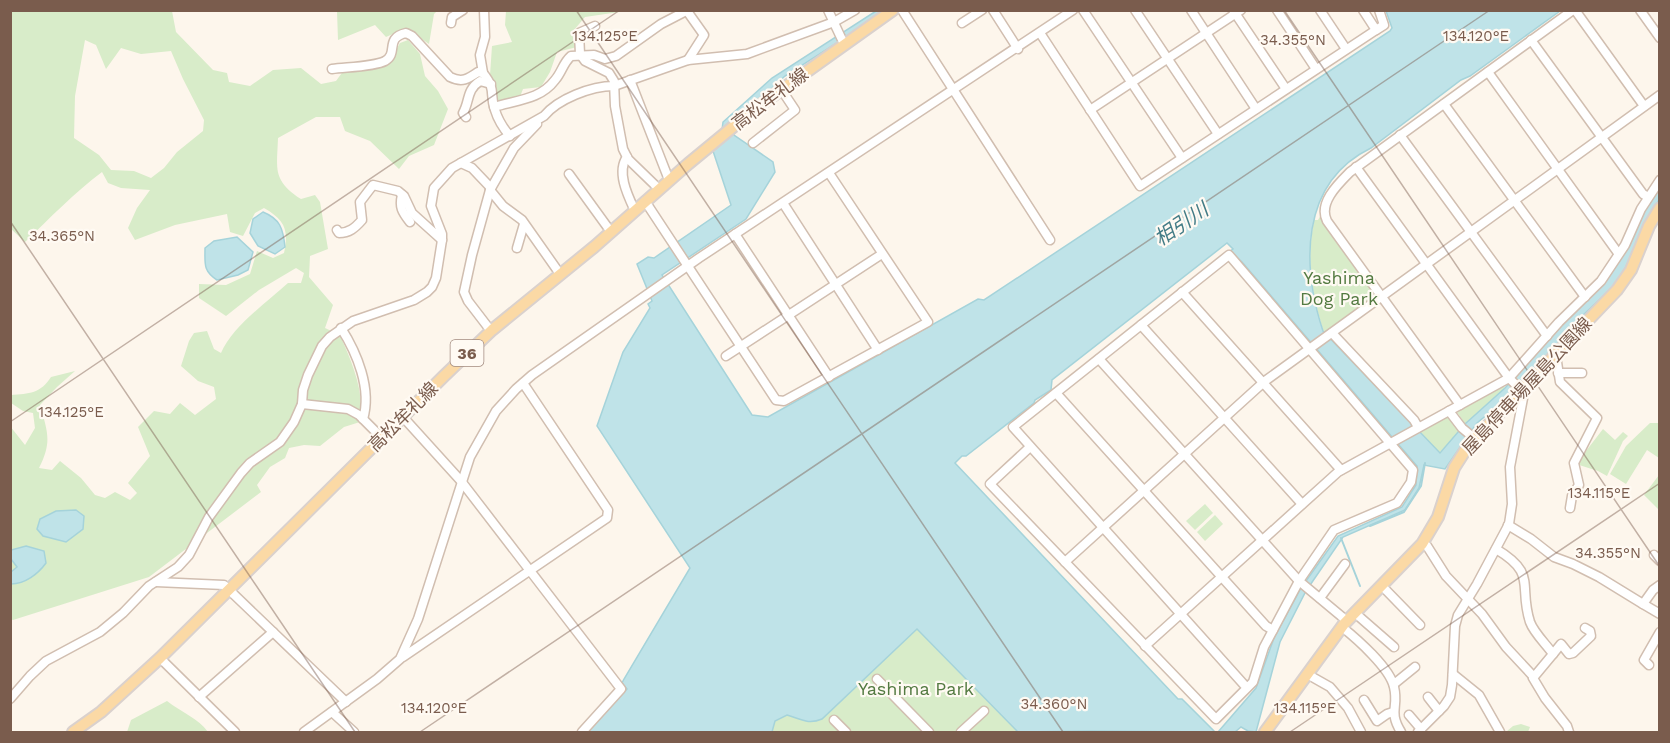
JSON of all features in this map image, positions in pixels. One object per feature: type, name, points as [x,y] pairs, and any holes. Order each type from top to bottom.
[{"type":"main road","name":"高松牟礼線","points":[[73,732],[101,712],[160,658],[491,331],[611,232],[669,180],[782,89],[893,10]]},
{"type":"main road","name":"屋島停車場屋島公園線","points":[[1265,732],[1344,624],[1423,543],[1438,518],[1454,468],[1472,436],[1521,390],[1622,284],[1659,208]]},
{"type":"street","points":[[451,23],[452,17],[463,10]]},
{"type":"street","points":[[484,10],[485,37],[480,55],[483,73],[493,88],[494,107],[503,128],[510,136]]},
{"type":"street","points":[[828,10],[844,44]]},
{"type":"street","points":[[491,331],[468,301],[464,292],[472,255],[490,189],[514,148],[551,107],[603,86],[614,86],[687,60],[747,54],[834,22],[855,10]]},
{"type":"street","points":[[902,10],[1050,240]]},
{"type":"street","points":[[962,23],[981,10]]},
{"type":"street","points":[[993,10],[1018,49]]},
{"type":"street","points":[[400,659],[418,619],[470,457],[486,425],[496,411],[523,383],[643,298],[687,263],[829,173],[1018,49],[1073,10]]},
{"type":"street","points":[[1083,10],[1182,158]]},
{"type":"street","points":[[1135,10],[1218,134]]},
{"type":"street","points":[[1191,10],[1257,109]]},
{"type":"street","points":[[1277,10],[1316,69]]},
{"type":"street","points":[[1320,10],[1346,49]]},
{"type":"street","points":[[1363,10],[1376,30]]},
{"type":"street","points":[[1040,33],[1140,186],[1376,30],[1384,24],[1379,10]]},
{"type":"street","points":[[1460,405],[1325,218],[1325,210],[1333,190],[1356,167],[1574,10],[1644,106]]},
{"type":"street","points":[[1640,10],[1659,38]]},
{"type":"street","points":[[494,107],[514,101],[520,102],[547,89],[557,78],[564,62],[571,56],[594,55],[605,59],[616,56],[661,24],[688,11],[704,35],[687,60]]},
{"type":"street","points":[[1090,110],[1237,12],[1286,89]]},
{"type":"street","points":[[595,26],[579,33],[580,54],[585,61],[609,73],[614,81],[619,136],[627,157],[659,189]]},
{"type":"street","points":[[332,69],[387,60],[391,55],[393,39],[398,34],[406,33],[412,36],[450,77],[458,81],[468,79],[478,72],[483,73]]},
{"type":"street","points":[[1531,40],[1643,194],[1648,197]]},
{"type":"street","points":[[1488,72],[1618,253]]},
{"type":"street","points":[[630,80],[669,180]]},
{"type":"street","points":[[466,117],[463,113],[468,104],[467,96],[470,90],[480,81],[491,84]]},
{"type":"street","points":[[753,143],[795,110],[782,89]]},
{"type":"street","points":[[1065,562],[1264,383],[1659,95]]},
{"type":"street","points":[[1444,104],[1585,297]]},
{"type":"street","points":[[10,699],[46,661],[100,632],[123,613],[141,593],[178,567],[189,555],[209,517],[236,480],[250,463],[280,442],[294,422],[302,404],[303,390],[314,360],[330,337],[341,328],[366,315],[414,300],[432,287],[436,278],[442,240],[442,234],[431,206],[434,188],[452,168],[544,116]]},
{"type":"street","points":[[1400,135],[1547,336]]},
{"type":"street","points":[[627,157],[624,161],[623,175],[626,191],[635,211]]},
{"type":"street","points":[[461,163],[472,168],[503,206],[524,224],[560,274]]},
{"type":"street","points":[[1356,167],[1509,378],[1524,393],[1510,467],[1512,504],[1508,525],[1456,621],[1450,697],[1440,711],[1419,731],[1409,715]]},
{"type":"street","points":[[645,201],[776,400],[784,401],[928,322],[829,173]]},
{"type":"street","points":[[569,174],[611,232]]},
{"type":"street","points":[[1145,646],[1341,470],[1509,378],[1601,281],[1624,245],[1638,213],[1659,180]]},
{"type":"street","points":[[337,230],[344,233],[353,230],[362,220],[360,202],[373,185],[398,191],[412,213],[442,240]]},
{"type":"street","points":[[402,195],[401,211],[410,222]]},
{"type":"street","points":[[783,203],[878,350]]},
{"type":"street","points":[[517,248],[524,224]]},
{"type":"street","points":[[735,234],[829,377]]},
{"type":"street","points":[[726,357],[882,254]]},
{"type":"street","points":[[1030,447],[990,484],[1216,719],[1247,688],[1253,682],[1262,652],[1273,630],[1334,530],[1398,503],[1412,482],[1413,470],[1393,442],[1229,255],[1013,427],[1247,688]]},
{"type":"street","points":[[1182,292],[1341,470]]},
{"type":"street","points":[[1141,325],[1302,504]]},
{"type":"street","points":[[341,328],[353,350],[365,388],[366,409],[363,419]]},
{"type":"street","points":[[1330,334],[1414,420],[1417,428]]},
{"type":"street","points":[[1099,358],[1262,540],[1378,661],[1394,684],[1396,698],[1393,712],[1401,732]]},
{"type":"street","points":[[1552,358],[1557,362],[1560,382],[1597,418],[1574,463],[1579,485],[1572,496],[1570,508]]},
{"type":"street","points":[[1558,373],[1582,373]]},
{"type":"street","points":[[304,732],[400,659],[607,518],[608,510],[523,383]]},
{"type":"street","points":[[1056,393],[1221,577],[1266,626],[1273,630]]},
{"type":"street","points":[[302,404],[348,409],[363,419],[382,438]]},
{"type":"street","points":[[1449,411],[1461,428],[1472,436]]},
{"type":"street","points":[[403,417],[461,481],[621,689],[582,732]]},
{"type":"street","points":[[1508,525],[1554,557],[1599,577],[1659,614]]},
{"type":"street","points":[[1423,543],[1446,576],[1486,619],[1506,647],[1533,676],[1545,698],[1563,720],[1569,732]]},
{"type":"street","points":[[1496,549],[1510,557],[1519,566],[1523,574],[1532,625],[1553,654]]},
{"type":"street","points":[[1320,598],[1340,577],[1345,564]]},
{"type":"street","points":[[156,582],[224,585],[346,702]]},
{"type":"street","points":[[1643,604],[1659,585]]},
{"type":"street","points":[[1382,586],[1420,625]]},
{"type":"street","points":[[1355,612],[1394,647]]},
{"type":"street","points":[[1533,676],[1561,644],[1569,654],[1573,653],[1591,636],[1590,631],[1585,628]]},
{"type":"street","points":[[199,697],[273,632]]},
{"type":"street","points":[[1649,665],[1644,660],[1659,632]]},
{"type":"street","points":[[160,658],[235,732]]},
{"type":"street","points":[[1394,684],[1414,667]]},
{"type":"street","points":[[1307,674],[1330,687],[1348,708],[1361,732]]},
{"type":"street","points":[[1453,674],[1479,695],[1495,730]]},
{"type":"street","points":[[877,679],[929,732]]},
{"type":"street","points":[[1428,697],[1440,711]]},
{"type":"street","points":[[1364,700],[1377,721],[1393,712]]},
{"type":"street","points":[[961,732],[984,711]]},
{"type":"street","points":[[332,712],[354,732]]},
{"type":"street","points":[[834,720],[846,732]]},
{"type":"green space","points":[[11,11],[172,11],[176,32],[213,70],[227,73],[229,82],[250,86],[273,70],[301,68],[321,84],[336,81],[344,70],[388,64],[400,43],[408,40],[420,54],[425,76],[438,91],[448,109],[434,145],[409,156],[399,169],[370,141],[345,131],[340,117],[316,117],[278,138],[277,166],[281,180],[301,199],[315,195],[320,202],[328,249],[310,256],[309,277],[333,305],[325,328],[340,335],[353,367],[361,399],[360,422],[344,427],[320,446],[304,445],[289,448],[285,458],[270,467],[257,485],[261,492],[149,577],[13,620],[10,619],[10,426],[25,445],[35,428],[33,413],[23,411],[11,403],[11,395],[34,392],[51,377],[75,371],[40,405],[47,444],[39,468],[52,470],[60,461],[81,478],[95,495],[105,498],[115,492],[130,500],[137,493],[128,483],[150,456],[138,427],[154,411],[170,414],[180,403],[195,415],[216,399],[214,387],[198,381],[181,366],[194,333],[207,331],[214,349],[221,353],[233,334],[251,315],[288,283],[301,283],[304,273],[296,268],[259,290],[226,316],[199,298],[199,284],[226,285],[250,274],[257,251],[273,258],[284,253],[286,238],[281,221],[264,208],[255,213],[243,236],[230,232],[227,214],[175,225],[135,240],[128,228],[137,208],[150,190],[121,188],[108,183],[102,172],[25,242],[11,229]],"holes":[[[85,40],[96,45],[106,69],[121,48],[141,54],[171,51],[204,120],[203,131],[177,152],[164,168],[151,178],[134,171],[111,170],[99,155],[74,138],[75,96]]]},
{"type":"green space","points":[[337,11],[437,11],[434,14],[429,44],[404,32],[386,37],[375,25],[338,40]]},
{"type":"green space","points":[[506,11],[626,11],[585,17],[574,30],[577,47],[557,52],[550,72],[541,87],[523,89],[519,99],[497,102],[490,75],[492,46],[512,42],[505,25]]},
{"type":"green space","name":"Yashima Dog Park","points":[[1321,215],[1374,291],[1374,296],[1324,333],[1313,290],[1310,264],[1314,220],[1318,220]]},
{"type":"green space","points":[[1503,385],[1505,388],[1465,424],[1457,412]]},
{"type":"green space","points":[[1449,416],[1461,431],[1439,453],[1419,432]]},
{"type":"green space","points":[[1650,423],[1659,423],[1659,458],[1647,450],[1626,484],[1610,474],[1626,446]]},
{"type":"green space","points":[[1603,429],[1615,440],[1623,432],[1628,436],[1623,441],[1607,476],[1576,464]]},
{"type":"green space","points":[[1659,475],[1659,510],[1644,495]]},
{"type":"green space","points":[[1205,504],[1213,513],[1195,530],[1186,521]]},
{"type":"green space","points":[[1215,515],[1223,524],[1205,541],[1197,532]]},
{"type":"green space","name":"Yashima Park","points":[[917,627],[1019,732],[771,732],[772,722],[776,718]]},
{"type":"green space","points":[[167,701],[194,719],[208,732],[127,732],[131,720]]},
{"type":"green space","points":[[1521,724],[1530,727],[1528,732],[1506,732],[1513,726]]},
{"type":"water","name":"相引川","points":[[876,11],[887,11],[785,76],[760,102],[734,122],[734,135],[773,162],[775,172],[746,219],[662,275],[752,415],[768,417],[978,299],[984,300],[1390,31],[1392,28],[1386,11],[1560,11],[1347,163],[1330,182],[1319,204],[1312,229],[1310,254],[1312,280],[1323,331],[1440,453],[1465,424],[1505,388],[1536,354],[1627,245],[1659,183],[1659,200],[1616,284],[1579,319],[1515,392],[1477,423],[1445,469],[1424,465],[1419,488],[1405,510],[1343,537],[1306,591],[1280,642],[1256,732],[1241,727],[1235,732],[1218,732],[1256,688],[1274,638],[1301,588],[1338,536],[1402,507],[1416,485],[1417,466],[1242,262],[1230,251],[1233,249],[1227,243],[1052,380],[1051,390],[955,463],[1178,699],[1182,699],[1215,732],[1018,732],[917,629],[822,719],[817,721],[804,721],[787,715],[775,721],[772,732],[587,732],[627,689],[622,683],[624,679],[690,568],[597,426],[623,352],[650,308],[648,304],[652,301],[637,264],[648,257],[654,258],[731,205],[713,151],[720,145],[723,122],[772,78]]},
{"type":"water","points":[[263,212],[277,221],[283,234],[285,247],[275,254],[258,246],[250,233],[253,219]]},
{"type":"water","points":[[237,237],[253,252],[248,270],[217,280],[207,270],[205,248],[214,241]]},
{"type":"water","points":[[76,510],[84,516],[83,529],[66,542],[43,536],[37,529],[40,519],[56,511]]},
{"type":"water","points":[[26,546],[44,551],[46,563],[31,578],[11,584],[11,572],[17,567],[11,559],[11,550]]},
{"type":"waterway","points":[[1370,526],[1404,512],[1421,486],[1425,463]]},
{"type":"waterway","points":[[1341,538],[1360,586]]}]
